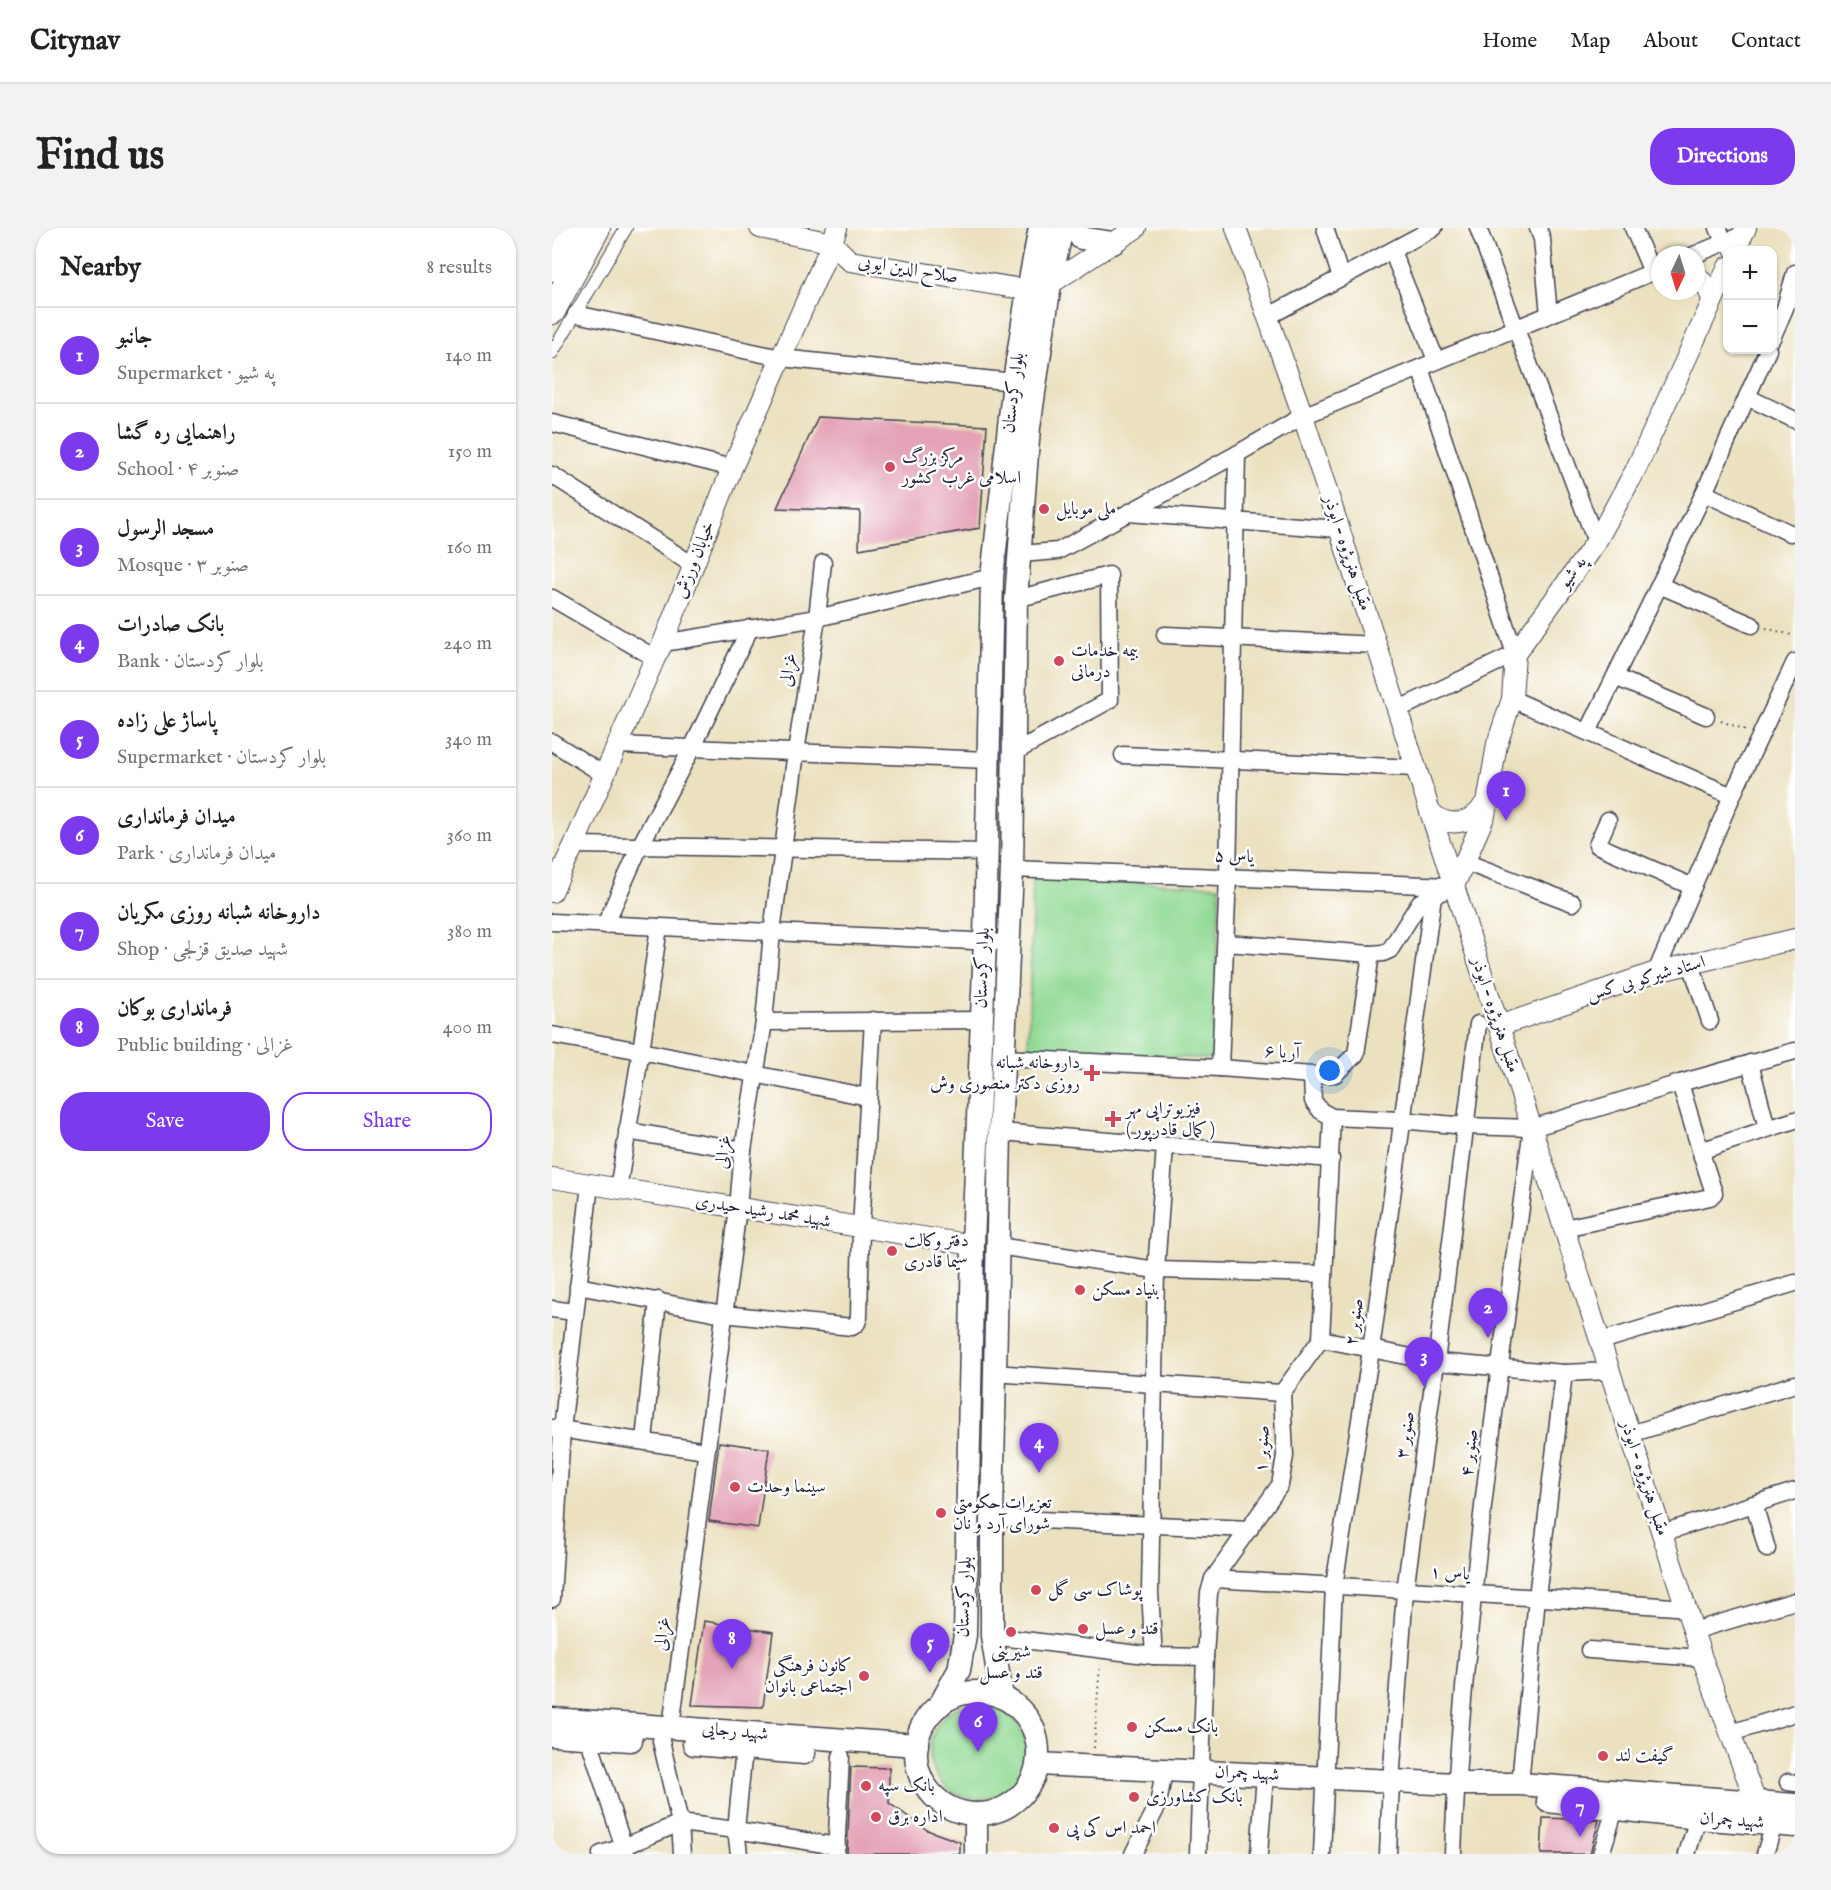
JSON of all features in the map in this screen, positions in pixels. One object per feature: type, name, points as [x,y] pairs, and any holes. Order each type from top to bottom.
[{"type":"main road","points":[[552,268],[576,228]]},
{"type":"main road","points":[[564,312],[597,228]]},
{"type":"main road","name":"بلوار کردستان","points":[[940,1705],[959,1670],[965,1635],[973,1245],[985,941],[993,577],[1014,382],[1040,228]]},
{"type":"main road","name":"بلوار کردستان","points":[[1002,1697],[992,1636],[994,1373],[1000,1131],[1012,869],[1016,599],[1029,427],[1050,284],[1062,228]]},
{"type":"main road","points":[[1075,228],[1081,238],[1113,243]]},
{"type":"main road","points":[[965,1635],[992,1636]]},
{"type":"main road","points":[[970,1693],[986,1693],[1002,1697],[1019,1708],[1031,1724],[1038,1744],[1038,1764],[1032,1780],[1022,1795],[1009,1805],[993,1812],[976,1814],[955,1809],[936,1798],[926,1786],[920,1773],[917,1752],[921,1730],[929,1716],[940,1705],[954,1697],[970,1693]]},
{"type":"main road","name":"شهید رجایی","points":[[552,1719],[666,1734],[744,1749],[841,1756],[917,1752]]},
{"type":"main road","name":"شهید رجایی","points":[[552,1735],[588,1737],[666,1734],[917,1752]]},
{"type":"main road","name":"شهید چمران","points":[[1038,1764],[1455,1784],[1520,1784],[1795,1805]]},
{"type":"main road","name":"شهید چمران","points":[[1455,1784],[1519,1797],[1615,1809],[1784,1825]]},
{"type":"main road","points":[[976,1814],[976,1854]]},
{"type":"street","points":[[552,245],[562,228]]},
{"type":"street","points":[[552,353],[564,312],[626,228]]},
{"type":"street","name":"صلاح الدین ایوبی","points":[[760,228],[834,235],[850,261],[1028,290]]},
{"type":"street","points":[[1028,290],[1050,284],[1136,228]]},
{"type":"street","name":"مقبل هنرپژوه - ابوذر","points":[[1236,228],[1303,416],[1693,1631],[1756,1802]]},
{"type":"street","points":[[1325,228],[1341,278]]},
{"type":"street","points":[[1478,228],[1596,542]]},
{"type":"street","points":[[1538,228],[1542,238],[1549,315]]},
{"type":"street","points":[[1633,228],[1651,262]]},
{"type":"street","points":[[1269,316],[1392,251],[1424,230]]},
{"type":"street","name":"خیابان ورزش","points":[[553,887],[574,845],[659,650],[732,468],[834,235]]},
{"type":"street","points":[[1705,250],[1733,237]]},
{"type":"street","points":[[1392,251],[1436,360]]},
{"type":"street","points":[[1020,554],[1058,551],[1303,416],[1651,273]]},
{"type":"street","points":[[1777,332],[1790,311],[1795,273]]},
{"type":"street","name":"په شیو","points":[[1515,654],[1596,542],[1635,471],[1723,277]]},
{"type":"street","points":[[1705,285],[1712,300]]},
{"type":"street","points":[[564,312],[781,358],[1014,382]]},
{"type":"street","points":[[1588,732],[1704,493],[1766,354]]},
{"type":"street","points":[[1226,943],[1371,954],[1390,950],[1420,902],[1454,886],[1485,815],[1497,744],[1512,699],[1515,654],[1420,368]]},
{"type":"street","points":[[1747,397],[1795,420]]},
{"type":"street","points":[[552,423],[732,468]]},
{"type":"street","points":[[1220,1068],[1228,876],[1237,454]]},
{"type":"street","points":[[552,475],[693,565]]},
{"type":"street","points":[[1704,493],[1791,533]]},
{"type":"street","points":[[1127,513],[1339,529]]},
{"type":"street","name":"غزالی","points":[[666,1734],[706,1451],[738,1208],[743,1150],[764,1022],[772,932],[823,563]]},
{"type":"street","points":[[1013,753],[1110,700],[1109,575],[1016,599]]},
{"type":"street","points":[[552,598],[659,650],[750,628],[817,618],[993,577]]},
{"type":"street","points":[[1659,585],[1752,625]]},
{"type":"street","points":[[605,925],[640,846],[692,748],[750,628]]},
{"type":"street","points":[[1165,635],[1377,645]]},
{"type":"street","points":[[1397,710],[1515,654]]},
{"type":"street","points":[[1656,972],[1732,796],[1795,662]]},
{"type":"street","points":[[1615,676],[1706,716]]},
{"type":"street","points":[[1512,699],[1732,796]]},
{"type":"street","points":[[552,742],[603,774]]},
{"type":"street","points":[[617,745],[988,760]]},
{"type":"street","points":[[1123,755],[1416,768]]},
{"type":"street","points":[[1430,811],[1444,821],[1461,822],[1482,808],[1490,792]]},
{"type":"street","points":[[1608,820],[1597,845],[1693,887]]},
{"type":"street","points":[[574,845],[986,852]]},
{"type":"street","points":[[1465,862],[1573,903]]},
{"type":"street","name":"یاس ۵","points":[[1012,869],[1454,886]]},
{"type":"street","name":"صنوبر ۲","points":[[1322,1854],[1334,1586],[1371,1350],[1433,896]]},
{"type":"street","points":[[552,922],[1009,943]]},
{"type":"street","points":[[618,1189],[659,927]]},
{"type":"street","name":"استاد شیرکو بی کس","points":[[1499,1026],[1656,972],[1795,939]]},
{"type":"street","name":"آریا ۶","points":[[1004,1058],[1220,1068],[1312,1075],[1335,1074],[1356,1054],[1371,954]]},
{"type":"street","points":[[1691,964],[1710,1021]]},
{"type":"street","points":[[578,1286],[723,1314],[852,1327],[857,1323],[873,1020]]},
{"type":"street","points":[[764,1022],[981,1020]]},
{"type":"street","name":"صنوبر ۳","points":[[1388,1854],[1405,1591],[1478,1024]]},
{"type":"street","points":[[552,1035],[868,1097]]},
{"type":"street","points":[[1312,1075],[1313,1101],[1321,1111],[1332,1117],[1532,1128],[1795,1051]]},
{"type":"street","points":[[1750,1064],[1767,1128]]},
{"type":"street","points":[[1564,1228],[1710,1197],[1714,1193],[1680,1083]]},
{"type":"street","points":[[994,1373],[1282,1393],[1321,1339],[1332,1117]]},
{"type":"street","points":[[1702,1156],[1706,1149],[1795,1120]]},
{"type":"street","name":"صنوبر ۴","points":[[1453,1854],[1455,1784],[1473,1595],[1499,1367],[1532,1128]]},
{"type":"street","points":[[627,1131],[743,1150]]},
{"type":"street","points":[[1000,1131],[1331,1159]]},
{"type":"street","points":[[1154,1656],[1150,1593],[1156,1270],[1165,1146]]},
{"type":"street","name":"شهید محمد رشید حیدری","points":[[552,1178],[973,1245]]},
{"type":"street","points":[[552,1599],[557,1429],[590,1184]]},
{"type":"street","points":[[998,1246],[1156,1270],[1323,1274]]},
{"type":"street","points":[[1601,1341],[1795,1283]]},
{"type":"street","points":[[644,1441],[658,1300]]},
{"type":"street","points":[[552,1309],[574,1312]]},
{"type":"street","points":[[1321,1339],[1436,1362],[1564,1373],[1610,1371]]},
{"type":"street","points":[[1520,1784],[1538,1597],[1564,1373]]},
{"type":"street","points":[[1630,1434],[1795,1384]]},
{"type":"street","name":"صنوبر ۱","points":[[1198,1854],[1209,1593],[1213,1579],[1280,1485],[1286,1456],[1282,1393]]},
{"type":"street","points":[[557,1429],[706,1451]]},
{"type":"street","points":[[1662,1533],[1795,1491]]},
{"type":"street","points":[[1754,1504],[1767,1549]]},
{"type":"street","points":[[993,1518],[1250,1529]]},
{"type":"street","name":"یاس ۱","points":[[1213,1579],[1538,1597],[1686,1608]]},
{"type":"street","points":[[1693,1631],[1795,1601]]},
{"type":"street","points":[[992,1636],[1154,1656],[1205,1657]]},
{"type":"street","points":[[1589,1650],[1702,1658]]},
{"type":"street","points":[[1731,1733],[1795,1713]]},
{"type":"street","points":[[666,1734],[680,1823],[682,1854]]},
{"type":"street","points":[[588,1737],[624,1851]]},
{"type":"street","points":[[738,1854],[736,1830],[744,1749]]},
{"type":"street","points":[[601,1854],[624,1851],[680,1823],[736,1830],[837,1850],[841,1756]]},
{"type":"street","points":[[1132,1854],[1158,1805],[1164,1770]]},
{"type":"street","points":[[1259,1854],[1265,1775]]},
{"type":"street","points":[[1600,1854],[1615,1809]]},
{"type":"street","points":[[1687,1854],[1698,1818]]},
{"type":"street","points":[[1765,1854],[1784,1825]]},
{"type":"path","points":[[1752,625],[1795,636]]},
{"type":"path","points":[[1706,716],[1760,735]]},
{"type":"path","points":[[1092,1767],[1101,1650]]},
{"type":"green space","points":[[1033,877],[1220,886],[1212,1059],[1028,1049]]},
{"type":"green space","points":[[978,1703],[996,1707],[1012,1717],[1022,1733],[1026,1751],[1022,1769],[1012,1785],[996,1795],[978,1799],[960,1795],[944,1785],[934,1769],[930,1751],[934,1733],[944,1717],[960,1707]]},
{"type":"building","name":"مرکز بزرگ اسلامی غرب کشور","points":[[818,417],[987,426],[980,528],[859,549],[860,511],[777,508]]},
{"type":"building","points":[[719,1442],[769,1449],[758,1528],[709,1521]]},
{"type":"building","points":[[704,1621],[773,1632],[763,1707],[692,1705]]},
{"type":"building","name":"اداره برق","points":[[851,1767],[889,1768],[889,1803],[927,1830],[960,1842],[960,1854],[847,1854]]},
{"type":"building","points":[[1543,1818],[1599,1820],[1590,1854],[1541,1854]]},
{"type":"place","name":"مرکز بزرگ اسلامی غرب کشور","points":[[890,467]]},
{"type":"place","name":"ملی موبایل","points":[[1044,509]]},
{"type":"place","name":"بیمه خدمات درمانی","points":[[1059,661]]},
{"type":"place","name":"جانبو","points":[[1506,821]]},
{"type":"place","name":"داروخانه شبانه روزی دکتر منصوری وش","points":[[1092,1073]]},
{"type":"place","name":"فیزیوتراپی مهر ( کمال قادرپور )","points":[[1113,1119]]},
{"type":"place","name":"دفتر وکالت سیما قادری","points":[[892,1251]]},
{"type":"place","name":"بنیاد مسکن","points":[[1080,1290]]},
{"type":"place","name":"راهنمایی ره گشا","points":[[1488,1338]]},
{"type":"place","name":"مسجد الرسول","points":[[1424,1387]]},
{"type":"place","name":"بانک صادرات","points":[[1039,1473]]},
{"type":"place","name":"سینما وحدت","points":[[735,1487]]},
{"type":"place","name":"تعزیرات حکومتی شورای آرد و نان","points":[[941,1513]]},
{"type":"place","name":"پوشاک سی گل","points":[[1036,1590]]},
{"type":"place","name":"قند و عسل","points":[[1083,1629]]},
{"type":"place","name":"شیرینی قند و عسل","points":[[1011,1632]]},
{"type":"place","name":"فرمانداری بوکان","points":[[732,1669]]},
{"type":"place","name":"پاساژ علی زاده","points":[[930,1673]]},
{"type":"place","name":"کانون فرهنگی اجتماعی بانوان","points":[[864,1676]]},
{"type":"place","name":"بانک مسکن","points":[[1132,1727]]},
{"type":"place","name":"میدان فرمانداری","points":[[978,1752]]},
{"type":"place","name":"گیفت لند","points":[[1603,1756]]},
{"type":"place","name":"بانک سپه","points":[[866,1786]]},
{"type":"place","name":"بانک کشاورزی","points":[[1134,1797]]},
{"type":"place","name":"اداره برق","points":[[876,1817]]},
{"type":"place","name":"احمد اس کی پی","points":[[1054,1828]]},
{"type":"place","name":"داروخانه شبانه روزی مکریان","points":[[1580,1837]]}]
